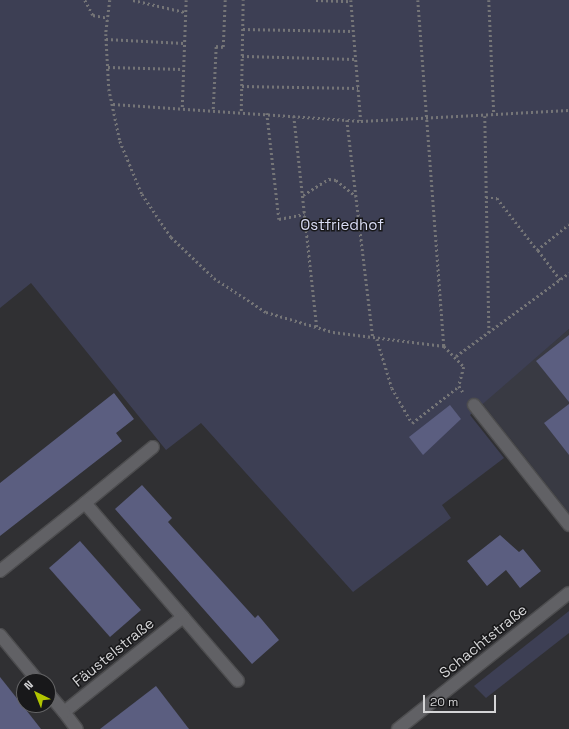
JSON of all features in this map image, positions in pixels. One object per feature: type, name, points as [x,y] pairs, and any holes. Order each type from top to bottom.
[{"type":"street","points":[[474,405],[569,526]]},
{"type":"street","points":[[0,571],[154,447]]},
{"type":"street","points":[[85,503],[238,681]]},
{"type":"street","name":"Schachtstraße","points":[[398,729],[569,593]]},
{"type":"street","name":"Fäustelstraße","points":[[64,712],[182,617]]},
{"type":"street","points":[[0,636],[31,673]]},
{"type":"street","points":[[56,702],[77,729]]},
{"type":"path","points":[[85,0],[93,15],[108,18]]},
{"type":"path","points":[[110,0],[106,39],[113,104],[120,141],[142,194],[171,237],[214,278],[266,312],[317,327],[377,339],[444,346],[456,356],[464,367],[459,386],[412,423],[392,388],[377,339]]},
{"type":"path","points":[[133,0],[185,12]]},
{"type":"path","points":[[182,107],[186,0]]},
{"type":"path","points":[[212,109],[216,46],[223,47],[225,0]]},
{"type":"path","points":[[241,111],[243,0]]},
{"type":"path","points":[[316,0],[351,0],[360,122]]},
{"type":"path","points":[[418,0],[444,346]]},
{"type":"path","points":[[489,0],[494,116]]},
{"type":"path","points":[[243,29],[353,31]]},
{"type":"path","points":[[106,39],[184,43]]},
{"type":"path","points":[[242,56],[355,59]]},
{"type":"path","points":[[108,67],[184,69]]},
{"type":"path","points":[[242,86],[358,88]]},
{"type":"path","points":[[113,104],[241,111],[360,122],[426,120],[569,110]]},
{"type":"path","points":[[267,114],[279,219],[305,214]]},
{"type":"path","points":[[294,116],[317,327]]},
{"type":"path","points":[[485,116],[489,334]]},
{"type":"path","points":[[347,120],[373,338]]},
{"type":"path","points":[[303,195],[329,179],[336,180],[356,196]]},
{"type":"path","points":[[486,198],[497,198],[560,280]]},
{"type":"path","points":[[536,250],[569,224]]},
{"type":"path","points":[[456,356],[489,334],[569,273]]},
{"type":"path","points":[[459,386],[474,405]]},
{"type":"shaded area","points":[[569,329],[569,513],[482,403]]},
{"type":"green space","name":"Ostfriedhof","points":[[0,0],[569,0],[569,329],[470,415],[504,458],[442,505],[451,518],[353,592],[201,423],[166,450],[31,283],[0,308]]},
{"type":"green space","points":[[569,611],[569,633],[486,698],[474,686]]},
{"type":"building","points":[[569,335],[569,402],[536,361]]},
{"type":"building","points":[[114,393],[134,419],[116,433],[122,441],[0,536],[0,483]]},
{"type":"building","points":[[569,404],[569,455],[544,423]]},
{"type":"building","points":[[450,405],[461,419],[423,455],[409,437]]},
{"type":"building","points":[[142,485],[172,518],[168,522],[255,618],[258,615],[279,640],[252,664],[115,509]]},
{"type":"building","points":[[500,535],[519,552],[523,549],[541,571],[520,588],[506,570],[487,586],[467,561]]},
{"type":"building","points":[[80,541],[141,610],[110,637],[49,568]]},
{"type":"building","points":[[0,677],[16,697],[16,713],[28,713],[41,729],[0,729]]},
{"type":"building","points":[[156,686],[189,729],[100,729]]}]
